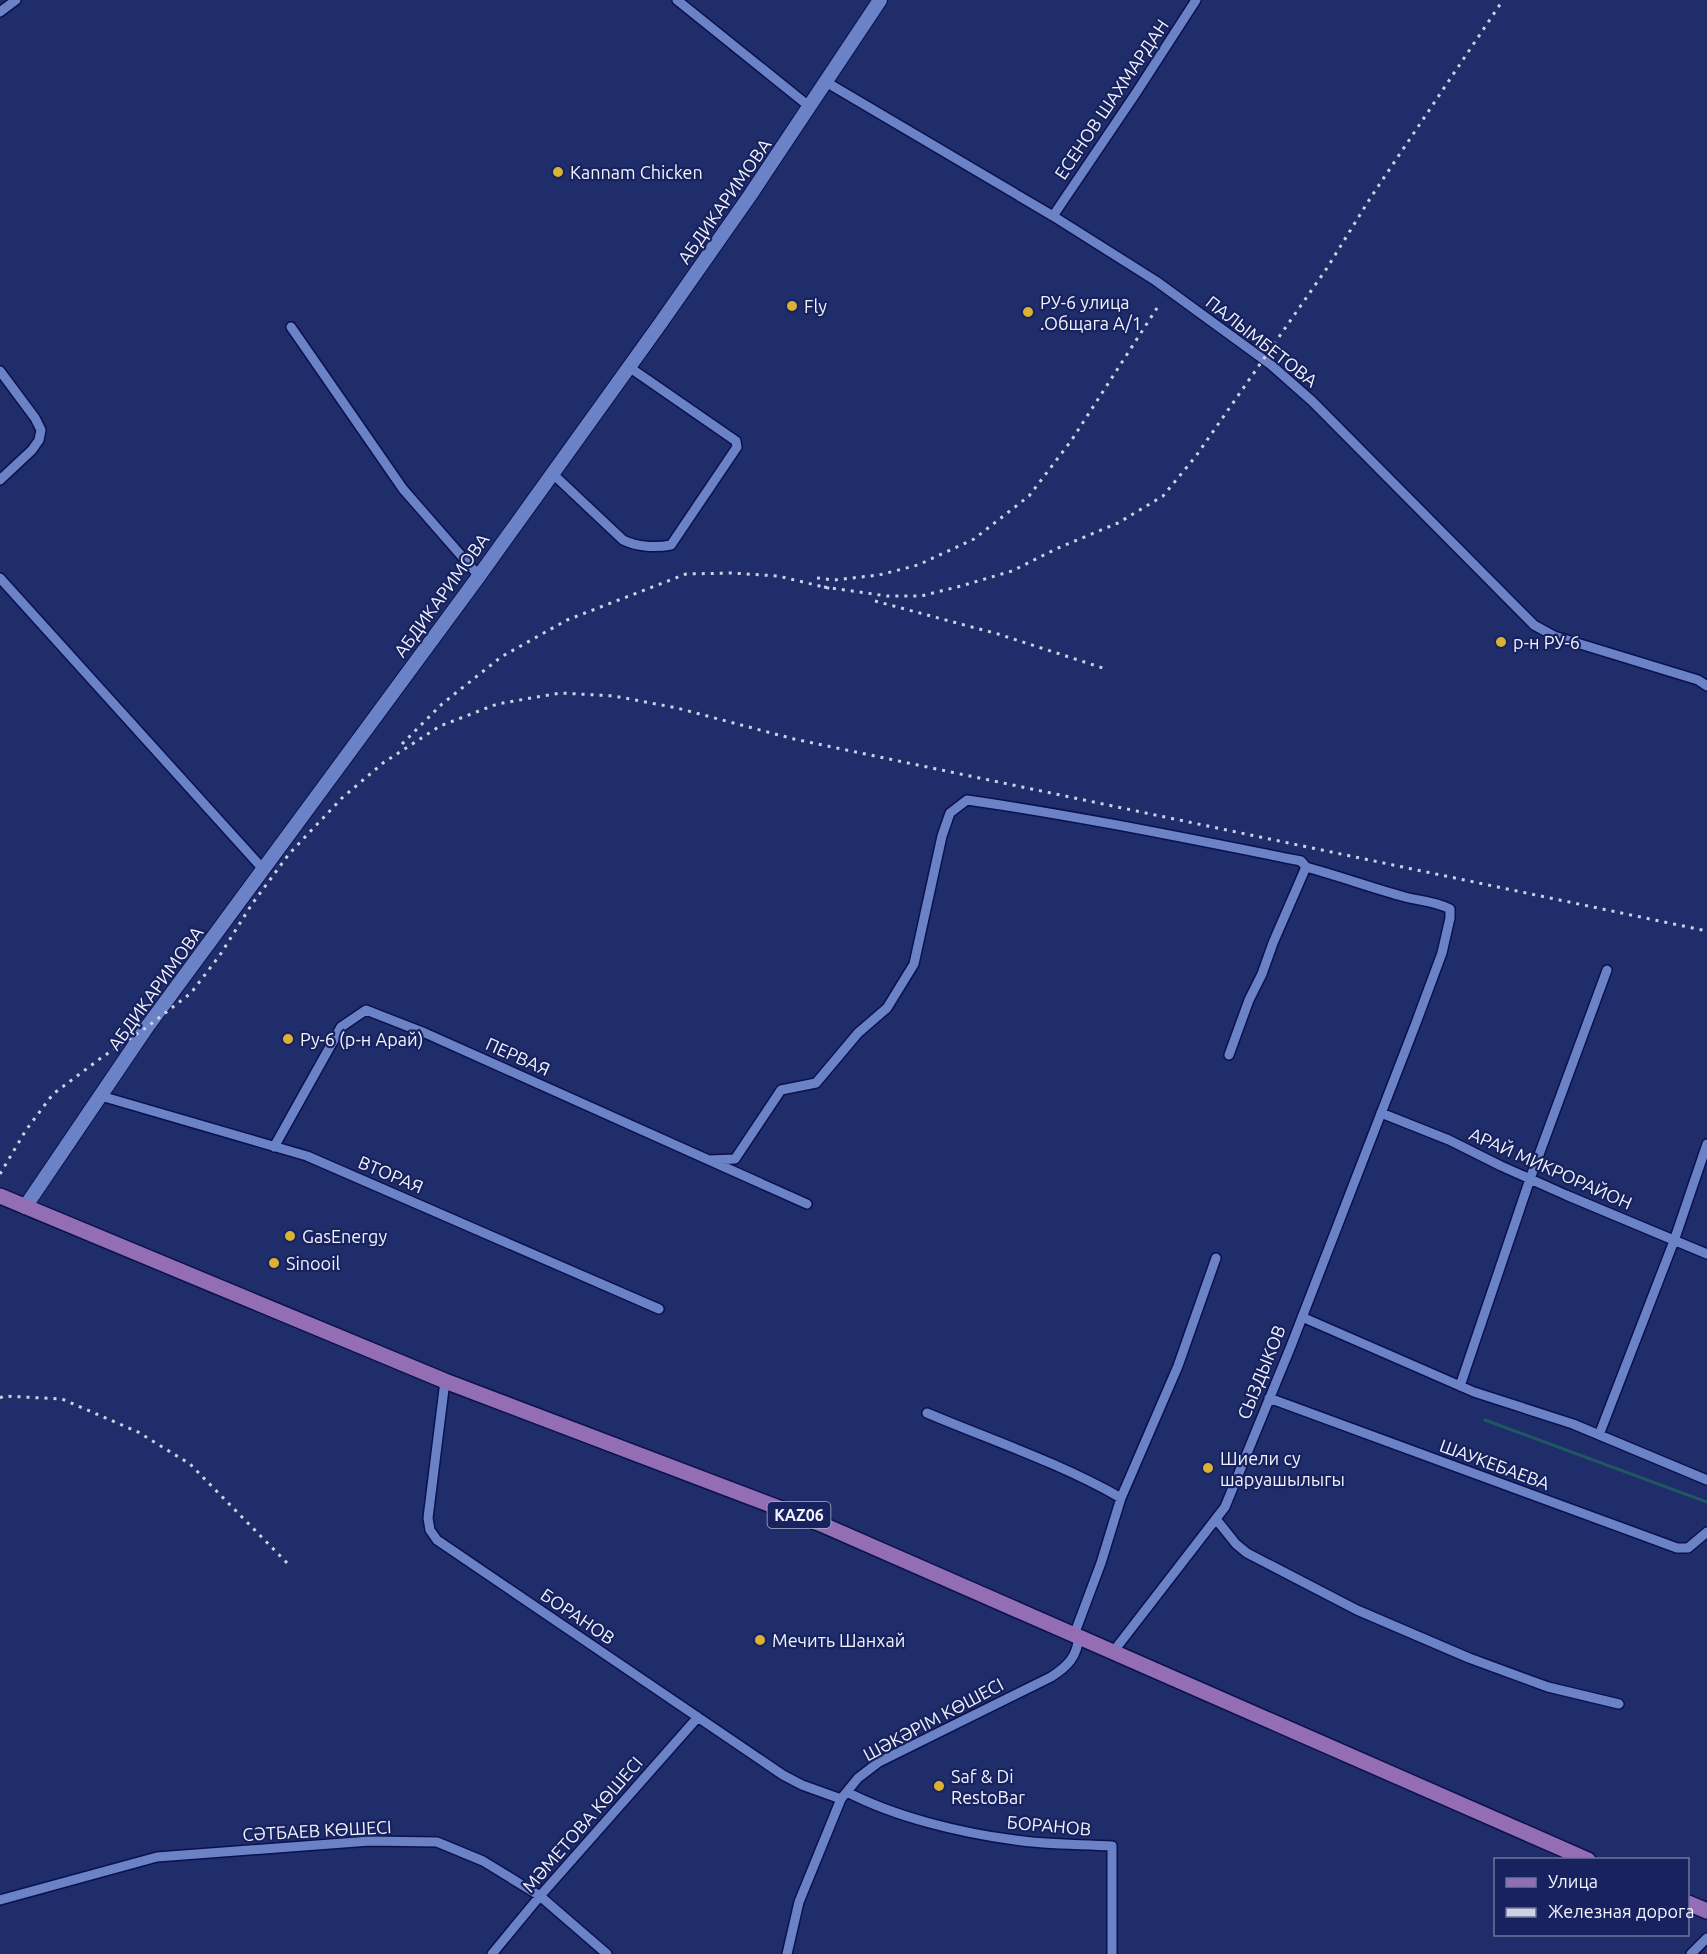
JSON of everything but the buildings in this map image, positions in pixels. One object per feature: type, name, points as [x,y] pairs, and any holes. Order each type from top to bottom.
[{"type":"main road","name":"АБДИКАРИМОВА","points":[[25,1207],[147,1027],[479,576],[629,367],[810,107],[880,0]]},
{"type":"main road","name":"KАZ06","points":[[0,1196],[445,1381],[821,1524],[1583,1858]]},
{"type":"main road","points":[[1689,1903],[1707,1911]]},
{"type":"street","points":[[0,12],[16,0]]},
{"type":"street","points":[[677,0],[810,107]]},
{"type":"street","name":"ЕСЕНОВ ШАХМАРДАН","points":[[1053,216],[1196,0]]},
{"type":"street","name":"ПАЛЫМБЕТОВА","points":[[826,82],[1053,216],[1156,281],[1270,364],[1312,401],[1534,625],[1554,636],[1698,680],[1707,686]]},
{"type":"street","points":[[291,327],[404,489],[479,576]]},
{"type":"street","points":[[553,474],[623,540],[633,544],[663,547],[671,545],[737,447],[736,441],[629,367]]},
{"type":"street","points":[[0,371],[35,418],[41,430],[39,440],[32,450],[0,480]]},
{"type":"street","points":[[0,578],[263,869]]},
{"type":"street","points":[[709,1160],[735,1159],[781,1090],[816,1083],[858,1033],[887,1008],[914,964],[942,836],[950,813],[967,800],[1060,813],[1301,861],[1306,867],[1249,1000],[1229,1055]]},
{"type":"street","name":"СЫЗДЫКОВ","points":[[1113,1652],[1225,1507],[1302,1317],[1442,953],[1450,909],[1431,901],[1408,898],[1306,867]]},
{"type":"street","points":[[1460,1386],[1530,1179],[1607,969]]},
{"type":"street","name":"ПЕРВАЯ","points":[[274,1148],[341,1027],[366,1010],[436,1038],[807,1204]]},
{"type":"street","name":"ВТОРАЯ","points":[[101,1096],[307,1156],[659,1309]]},
{"type":"street","name":"АРАЙ МИКРОРАЙОН","points":[[1381,1113],[1449,1140],[1530,1179],[1707,1254]]},
{"type":"street","points":[[1599,1434],[1674,1241],[1707,1144]]},
{"type":"street","name":"ШӘКӘРІМ КӨШЕСІ","points":[[787,1954],[799,1902],[844,1796],[858,1778],[879,1762],[1051,1677],[1066,1667],[1074,1658],[1077,1636],[1121,1498],[1179,1366],[1216,1258]]},
{"type":"street","points":[[1302,1317],[1474,1392],[1573,1424],[1707,1480]]},
{"type":"street","name":"БОРАНОВ","points":[[445,1381],[428,1518],[430,1530],[437,1540],[783,1775],[802,1785],[935,1824],[1016,1840],[1112,1846],[1112,1954]]},
{"type":"street","name":"ШАУКЕБАЕВА","points":[[1269,1398],[1677,1548],[1688,1548],[1707,1533]]},
{"type":"street","points":[[927,1413],[1062,1469],[1121,1498]]},
{"type":"street","points":[[1216,1519],[1236,1544],[1247,1553],[1402,1631],[1548,1687],[1619,1704]]},
{"type":"street","name":"МӘМЕТОВА КӨШЕСІ","points":[[492,1954],[540,1896],[698,1717]]},
{"type":"street","name":"СӘТБАЕВ КӨШЕСІ","points":[[0,1900],[157,1857],[370,1840],[437,1842],[483,1861],[540,1896],[607,1954]]},
{"type":"street","points":[[1691,1954],[1707,1938]]},
{"type":"waterway","points":[[1485,1420],[1707,1502]]},
{"type":"railway","points":[[824,587],[887,596],[921,596],[961,586],[1012,571],[1058,548],[1118,523],[1163,496],[1196,456],[1327,268],[1371,197],[1503,0]]},
{"type":"railway","points":[[817,578],[834,580],[879,575],[918,565],[974,539],[1029,496],[1071,441],[1157,308]]},
{"type":"railway","points":[[402,744],[442,704],[501,657],[567,620],[686,574],[731,573],[778,576],[832,589]]},
{"type":"railway","points":[[875,601],[998,634],[1106,669]]},
{"type":"railway","points":[[0,1174],[26,1130],[53,1094],[191,993],[220,955],[252,904],[289,854],[342,798],[383,763],[440,726],[497,704],[560,693],[614,696],[677,708],[794,739],[1707,931]]},
{"type":"railway","points":[[0,1398],[4,1396],[62,1399],[138,1432],[190,1464],[291,1567]]},
{"type":"place","name":"Kannam Chicken","points":[[558,172]]},
{"type":"place","name":"Fly","points":[[792,306]]},
{"type":"place","name":"РУ-6 улица .Общага А/1","points":[[1028,312]]},
{"type":"place","name":"р-н РУ-6","points":[[1501,642]]},
{"type":"place","name":"Ру-6 (р-н Арай)","points":[[288,1039]]},
{"type":"place","name":"GasEnergy","points":[[290,1236]]},
{"type":"place","name":"Sinooil","points":[[274,1263]]},
{"type":"place","name":"Шиели су шаруашылыгы","points":[[1208,1468]]},
{"type":"place","name":"Мечить Шанхай","points":[[760,1640]]},
{"type":"place","name":"Saf & Di RestoBar","points":[[939,1786]]}]
